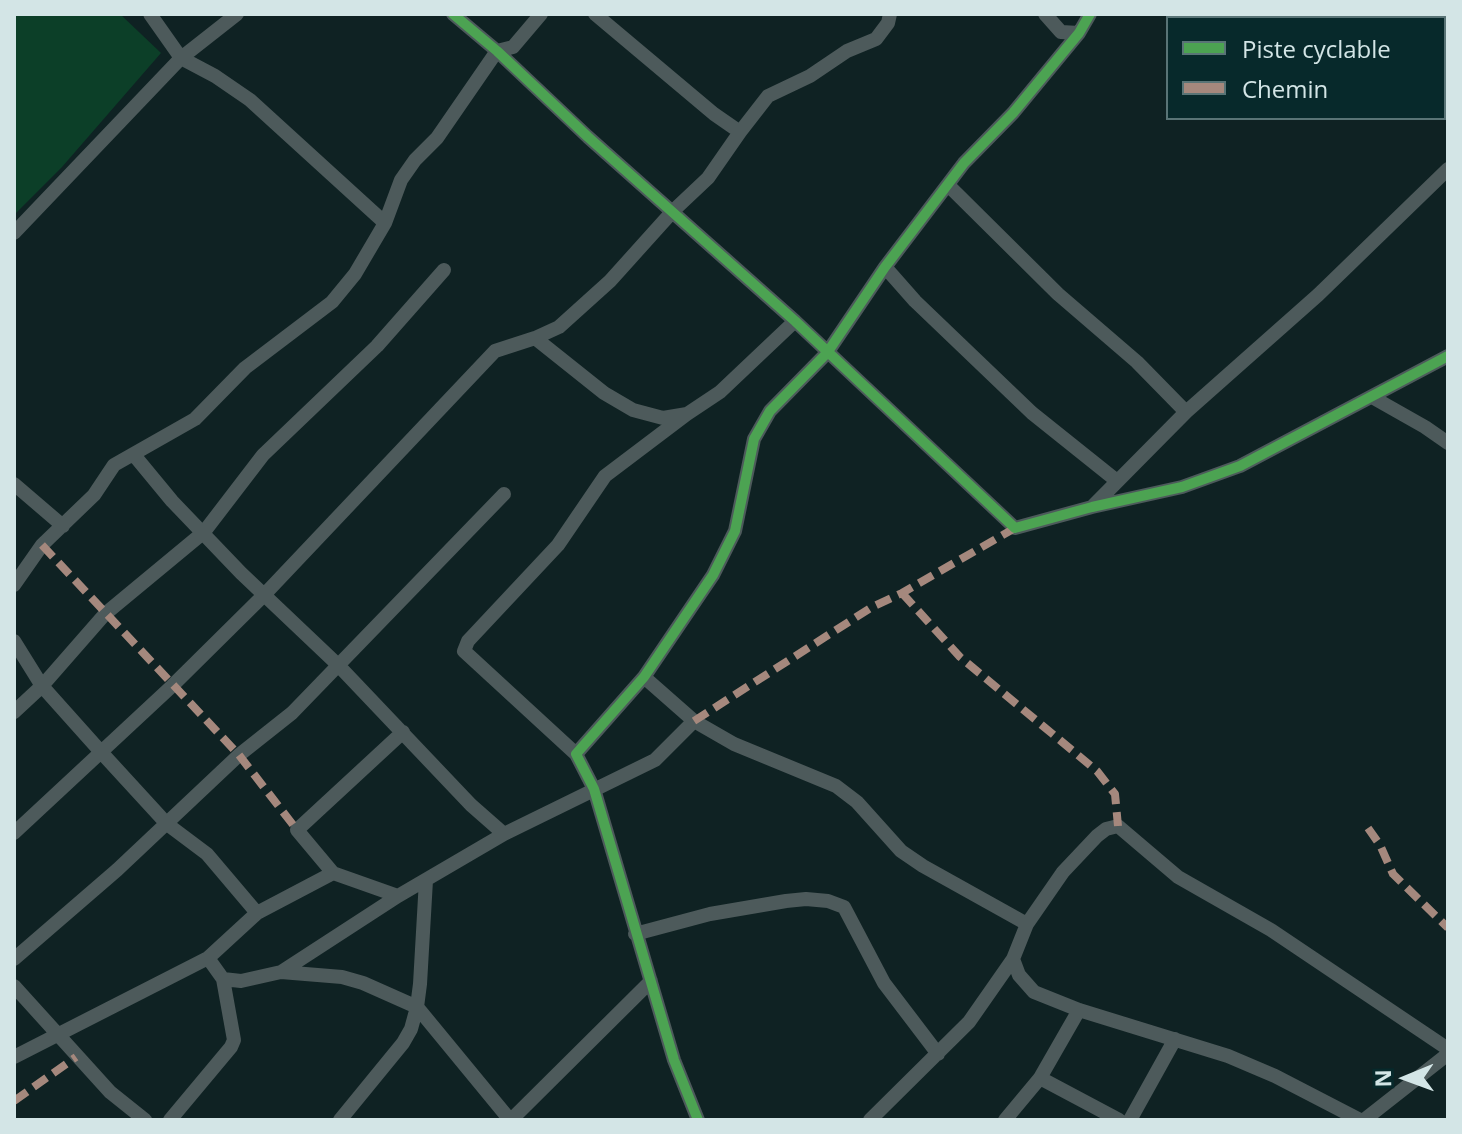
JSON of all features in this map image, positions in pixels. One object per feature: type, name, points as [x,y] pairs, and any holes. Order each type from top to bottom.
[{"type":"street","points":[[150,14],[181,58],[250,100],[385,223]]},
{"type":"street","points":[[14,233],[181,58],[237,14]]},
{"type":"street","points":[[453,14],[795,321],[1015,528],[1182,487],[1240,466],[1448,356]]},
{"type":"street","points":[[14,585],[42,545],[94,495],[114,465],[195,419],[245,368],[332,302],[355,274],[385,223],[401,180],[415,160],[437,138],[497,51],[513,47],[541,14]]},
{"type":"street","points":[[595,14],[714,114],[740,132]]},
{"type":"street","points":[[14,833],[264,595],[495,351],[559,327],[610,281],[673,211],[708,178],[768,96],[810,76],[847,51],[876,39],[888,23],[890,14]]},
{"type":"street","points":[[1045,14],[1061,32],[1079,33]]},
{"type":"street","points":[[576,754],[644,677],[713,575],[735,531],[754,439],[770,411],[827,353],[885,267],[964,163],[1013,113],[1059,59],[1090,14]]},
{"type":"street","points":[[1059,59],[1061,32]]},
{"type":"street","points":[[1092,507],[1186,412],[1318,295],[1448,169]]},
{"type":"street","points":[[948,185],[1058,294],[1137,362],[1186,412]]},
{"type":"street","points":[[885,267],[915,301],[1032,413],[1117,481]]},
{"type":"street","points":[[14,712],[42,686],[105,614],[204,532],[263,455],[377,346],[444,270]]},
{"type":"street","points":[[698,1120],[674,1060],[594,789],[576,754],[464,651],[468,641],[558,545],[605,476],[720,392],[795,321]]},
{"type":"street","points":[[535,338],[604,393],[633,410],[663,418],[687,414]]},
{"type":"street","points":[[1407,379],[1448,367]]},
{"type":"street","points":[[1372,397],[1448,443]]},
{"type":"street","points":[[134,455],[172,501],[338,665],[471,805],[504,834]]},
{"type":"street","points":[[14,484],[63,526]]},
{"type":"street","points":[[14,959],[167,824],[239,755],[292,713],[504,494]]},
{"type":"street","points":[[14,641],[42,686],[167,824],[207,854],[257,913]]},
{"type":"street","points":[[644,677],[694,721],[734,744],[836,786],[857,802],[901,851],[1027,924]]},
{"type":"street","points":[[281,972],[398,896],[504,834],[655,760],[694,721]]},
{"type":"street","points":[[398,896],[333,873],[297,830],[403,732]]},
{"type":"street","points":[[870,1120],[969,1022],[1013,959],[1027,924],[1080,852],[1106,829],[1118,826],[1178,877],[1271,930],[1448,1052],[1362,1120],[1228,1056],[1079,1010],[1034,992],[1027,986],[1013,959]]},
{"type":"street","points":[[14,1057],[208,958],[257,913],[333,873]]},
{"type":"street","points":[[340,1120],[411,1029],[417,1007],[425,938],[426,880]]},
{"type":"street","points":[[635,934],[710,914],[786,901],[828,901],[844,907],[884,983],[938,1054]]},
{"type":"street","points":[[170,1120],[234,1040],[223,979],[208,958]]},
{"type":"street","points":[[223,979],[241,981],[281,972],[342,977],[417,1007],[511,1120],[651,981]]},
{"type":"street","points":[[14,986],[110,1092],[145,1120]]},
{"type":"street","points":[[1005,1120],[1040,1078],[1079,1010]]},
{"type":"street","points":[[1130,1120],[1175,1039]]},
{"type":"street","points":[[1040,1078],[1119,1120]]},
{"type":"green space","points":[[14,14],[120,14],[161,53],[62,167],[14,215]]},
{"type":"marked path","points":[[694,721],[872,607],[1015,528]]},
{"type":"marked path","points":[[42,545],[239,755],[297,830]]},
{"type":"marked path","points":[[902,593],[960,657],[1097,771],[1115,794],[1118,826]]},
{"type":"marked path","points":[[1368,828],[1380,845],[1393,874],[1448,928]]},
{"type":"marked path","points":[[14,1101],[76,1057]]},
{"type":"cycle path","points":[[453,14],[795,321],[1015,528],[1182,487],[1240,466],[1448,356]]},
{"type":"cycle path","points":[[698,1120],[674,1060],[594,789],[576,754],[644,677],[713,575],[735,531],[754,439],[770,411],[827,353],[885,267],[964,163],[1013,113],[1079,33],[1090,14]]}]
